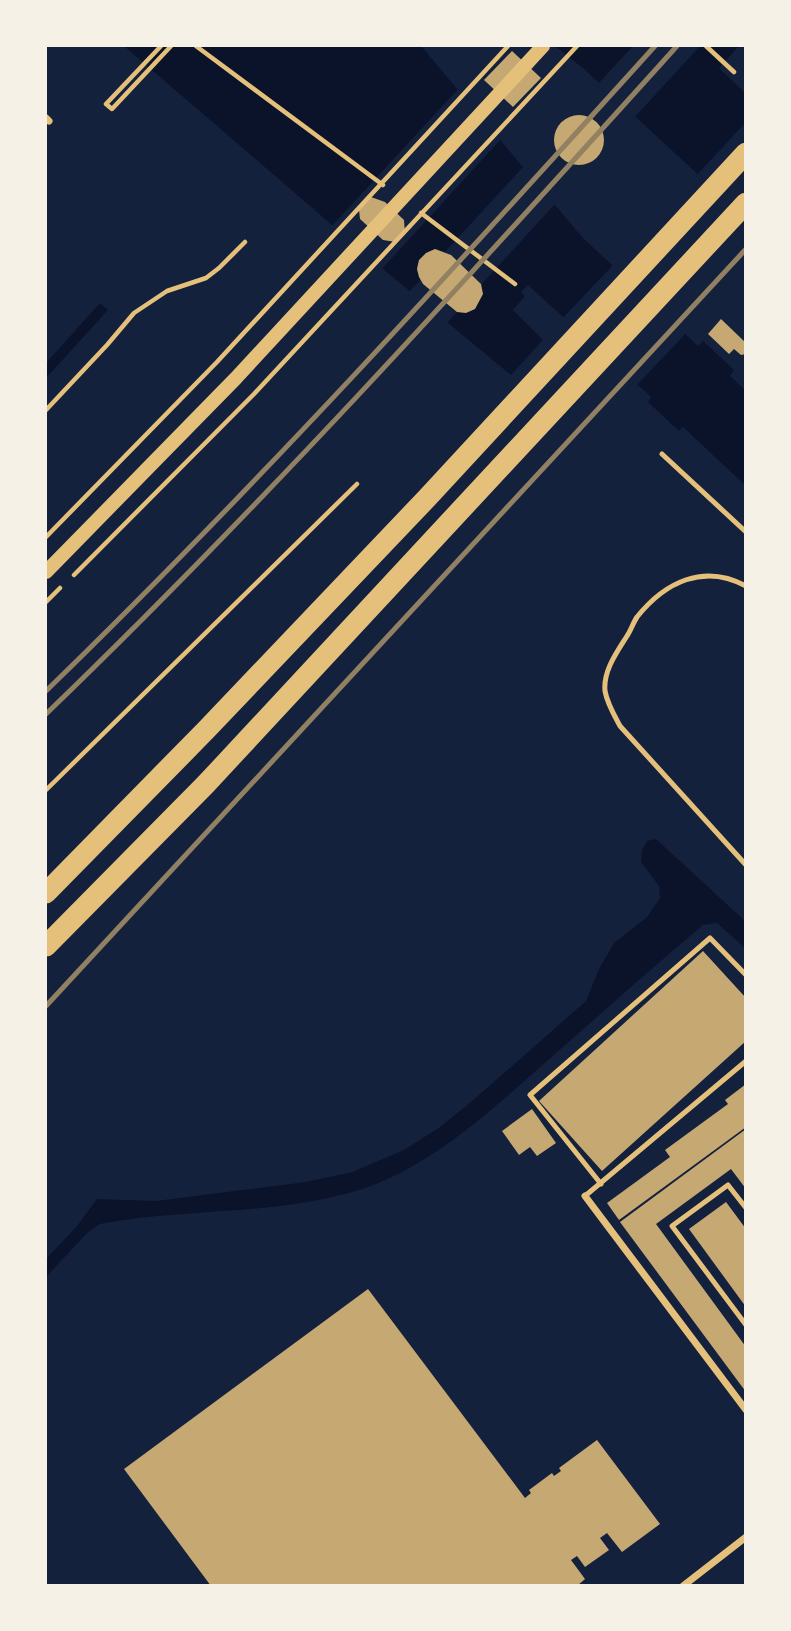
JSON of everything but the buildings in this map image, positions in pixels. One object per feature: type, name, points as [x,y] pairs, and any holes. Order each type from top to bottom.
[{"type":"highway","points":[[46,893],[427,498],[746,153]]},
{"type":"highway","points":[[46,946],[206,784],[746,203]]},
{"type":"main road","points":[[46,572],[236,378],[543,46]]},
{"type":"street","points":[[585,1196],[746,1410]]},
{"type":"street","points":[[683,1586],[746,1537]]},
{"type":"lane","points":[[662,454],[746,532]]},
{"type":"lane","points":[[746,586],[722,576],[699,575],[677,584],[657,597],[636,619],[617,650],[608,671],[605,689],[609,705],[620,726],[746,866]]},
{"type":"lane","points":[[601,1184],[530,1095],[710,938],[746,975]]},
{"type":"lane","points":[[585,1196],[746,1061]]},
{"type":"lane","points":[[746,1208],[728,1185],[672,1226],[746,1325]]},
{"type":"path","points":[[161,46],[106,104],[112,109],[171,46]]},
{"type":"path","points":[[196,46],[394,193]]},
{"type":"path","points":[[46,537],[217,362],[508,46]]},
{"type":"path","points":[[46,602],[254,394],[577,46]]},
{"type":"path","points":[[706,46],[734,72]]},
{"type":"path","points":[[104,111],[109,106]]},
{"type":"path","points":[[416,210],[515,284]]},
{"type":"path","points":[[46,410],[134,313],[167,291],[206,278],[245,242]]},
{"type":"path","points":[[46,790],[357,484]]},
{"type":"water","points":[[124,46],[421,46],[582,237],[698,346],[703,341],[734,370],[730,376],[745,390],[745,485],[683,427],[679,431],[648,402],[651,397],[528,285],[521,292],[525,296],[513,310],[543,340],[511,375]],"holes":[[[435,249],[465,265],[481,287],[483,294],[475,309],[463,313],[454,310],[428,287],[418,274],[417,267],[424,255]]]},
{"type":"water","points":[[555,46],[739,46],[719,68],[745,93],[745,218],[584,69]]},
{"type":"water","points":[[100,303],[108,310],[46,378],[46,363]]},
{"type":"water","points":[[656,839],[745,921],[745,948],[717,923],[703,925],[487,1114],[437,1151],[384,1181],[324,1199],[292,1204],[100,1224],[88,1232],[46,1277],[46,1259],[77,1226],[97,1199],[156,1201],[306,1182],[352,1172],[404,1150],[440,1127],[586,1001],[599,969],[614,943],[647,917],[660,898],[659,886],[641,862],[642,850],[647,841]]},
{"type":"pier","points":[[633,46],[700,46],[633,119],[597,85]]},
{"type":"pier","points":[[460,87],[502,138],[380,271],[330,228]]},
{"type":"pier","points":[[746,122],[746,221],[696,176]]},
{"type":"pier","points":[[525,165],[556,203],[478,288],[443,254]]},
{"type":"pier","points":[[615,263],[688,331],[635,387],[561,320]]},
{"type":"pier","points":[[423,277],[460,309],[445,325],[407,294]]},
{"type":"railway","points":[[46,691],[280,454],[655,46]]},
{"type":"railway","points":[[46,714],[209,552],[288,469],[677,46]]},
{"type":"railway","points":[[46,1006],[746,249]]}]
